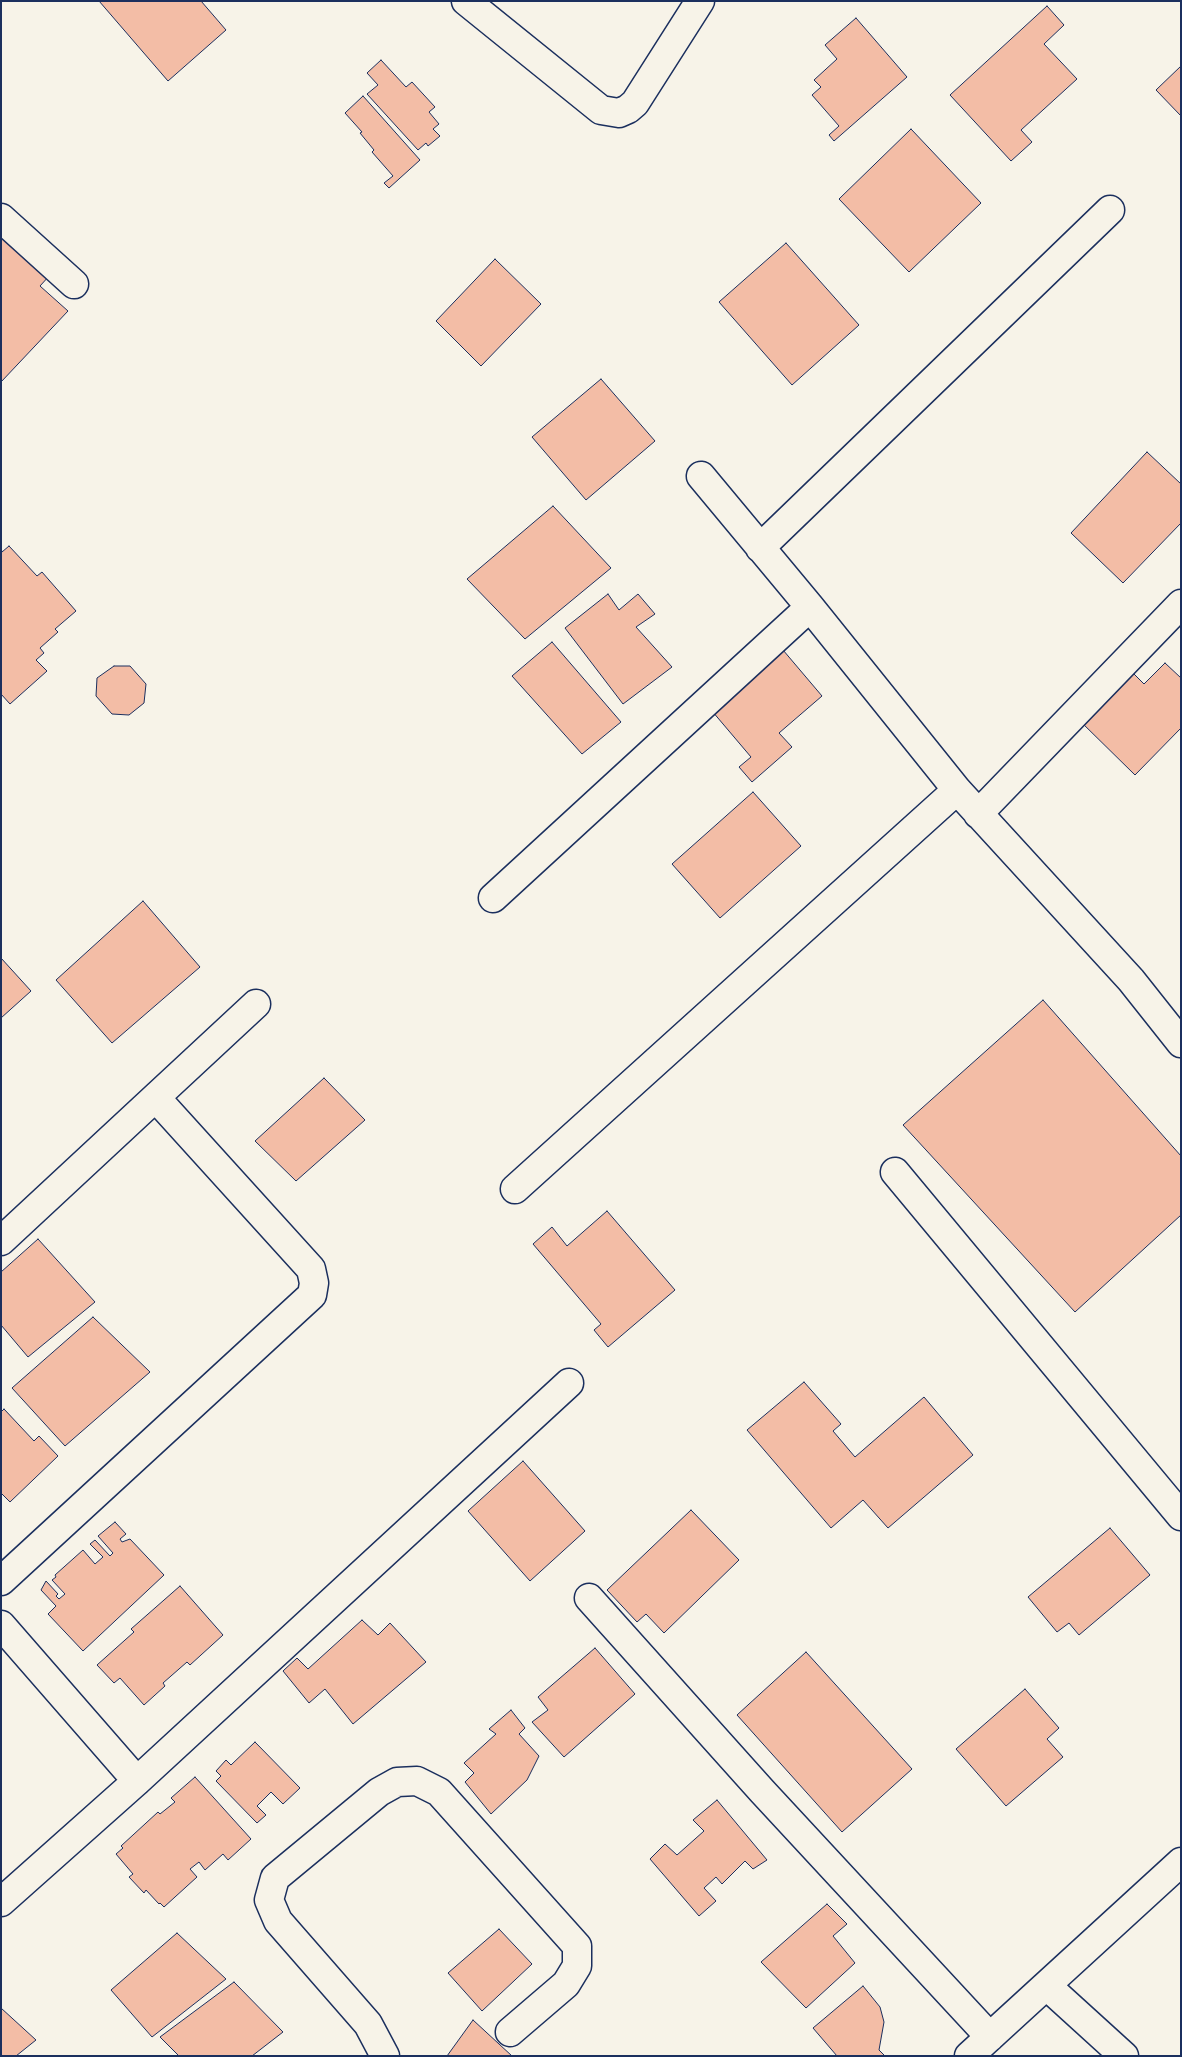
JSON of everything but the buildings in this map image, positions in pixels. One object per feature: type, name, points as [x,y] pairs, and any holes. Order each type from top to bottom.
[{"type":"street","points":[[466,1],[601,110],[619,113],[628,110],[635,103],[700,1]]},
{"type":"street","points":[[760,548],[1110,210]]},
{"type":"street","points":[[1,218],[74,284]]},
{"type":"street","points":[[701,476],[810,607],[957,790],[1131,980],[1181,1043]]},
{"type":"street","points":[[978,814],[1181,604]]},
{"type":"street","points":[[493,898],[810,607]]},
{"type":"street","points":[[515,1189],[957,790]]},
{"type":"street","points":[[1,1241],[256,1004]]},
{"type":"street","points":[[1,1581],[312,1295],[314,1283],[311,1269],[156,1098]]},
{"type":"street","points":[[895,1172],[1181,1516]]},
{"type":"street","points":[[1,1902],[137,1781],[569,1383]]},
{"type":"street","points":[[589,1598],[762,1791],[990,2036]]},
{"type":"street","points":[[1,1624],[137,1781]]},
{"type":"street","points":[[385,2056],[368,2024],[278,1921],[269,1900],[275,1878],[379,1792],[397,1782],[417,1781],[439,1792],[577,1946],[577,1966],[566,1984],[510,2032]]},
{"type":"street","points":[[969,2056],[1181,1862]]},
{"type":"street","points":[[1047,1986],[1124,2056]]}]
